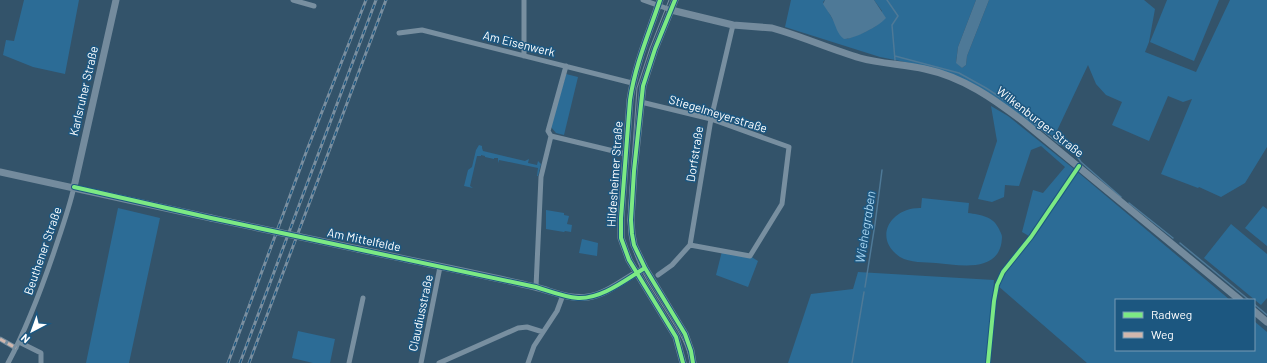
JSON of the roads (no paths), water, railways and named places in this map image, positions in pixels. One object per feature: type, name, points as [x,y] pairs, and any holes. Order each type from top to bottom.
[{"type":"main road","name":"Karlsruher Straße","points":[[74,187],[116,0]]},
{"type":"main road","name":"Hildesheimer Straße","points":[[675,0],[655,49],[643,86],[634,171],[631,220],[634,245],[645,268],[685,334],[691,351],[693,363]]},
{"type":"main road","name":"Hildesheimer Straße","points":[[660,2],[632,83],[621,218],[621,238],[628,259],[676,337],[684,363]]},
{"type":"main road","name":"Wilkenburger Straße","points":[[671,10],[733,25],[782,30],[859,57],[942,73],[974,88],[991,98],[1024,122],[1239,299]]},
{"type":"main road","name":"Am Mittelfelde","points":[[0,172],[536,287],[578,298],[600,294],[645,268]]},
{"type":"main road","points":[[1255,312],[1267,322]]},
{"type":"street","points":[[293,0],[314,6]]},
{"type":"street","points":[[524,0],[524,56]]},
{"type":"street","points":[[643,0],[660,2],[671,10]]},
{"type":"street","name":"Dorfstraße","points":[[690,244],[710,119],[733,25]]},
{"type":"street","name":"Am Eisenwerk","points":[[400,33],[422,30],[632,83]]},
{"type":"street","points":[[536,287],[541,177],[551,136],[548,131],[566,66]]},
{"type":"street","name":"Stiegelmeyerstraße","points":[[641,102],[710,119],[789,147],[782,204],[750,256],[690,244]]},
{"type":"street","points":[[551,136],[626,154]]},
{"type":"street","name":"Beuthener Straße","points":[[8,363],[19,342],[46,277],[74,187]]},
{"type":"street","points":[[658,275],[672,265],[690,244]]},
{"type":"street","name":"Claudiusstraße","points":[[420,363],[440,267]]},
{"type":"street","points":[[528,363],[534,346],[557,311],[563,295]]},
{"type":"street","points":[[349,363],[363,298]]},
{"type":"street","points":[[439,363],[518,328],[527,327],[543,332]]},
{"type":"street","points":[[0,339],[16,348]]},
{"type":"street","points":[[19,342],[42,353],[41,363]]},
{"type":"waterway","points":[[887,0],[898,16],[892,25],[895,60]]},
{"type":"waterway","points":[[895,56],[959,73],[1009,103],[1059,144],[1068,147]]},
{"type":"waterway","points":[[1074,152],[1081,162],[1121,197]]},
{"type":"waterway","name":"Wiehegraben","points":[[865,287],[882,170]]},
{"type":"waterway","points":[[1129,203],[1173,238]]},
{"type":"waterway","points":[[1180,243],[1248,299]]},
{"type":"waterway","name":"Wiehegraben","points":[[852,363],[864,292]]},
{"type":"waterway","points":[[1255,305],[1267,315]]},
{"type":"tram line","points":[[669,0],[650,48],[637,88],[628,220],[633,249],[643,274],[681,336],[686,346],[690,363]]},
{"type":"railway","points":[[228,363],[307,150],[366,0]]},
{"type":"railway","points":[[240,363],[376,0]]},
{"type":"railway","points":[[249,363],[386,0]]}]
